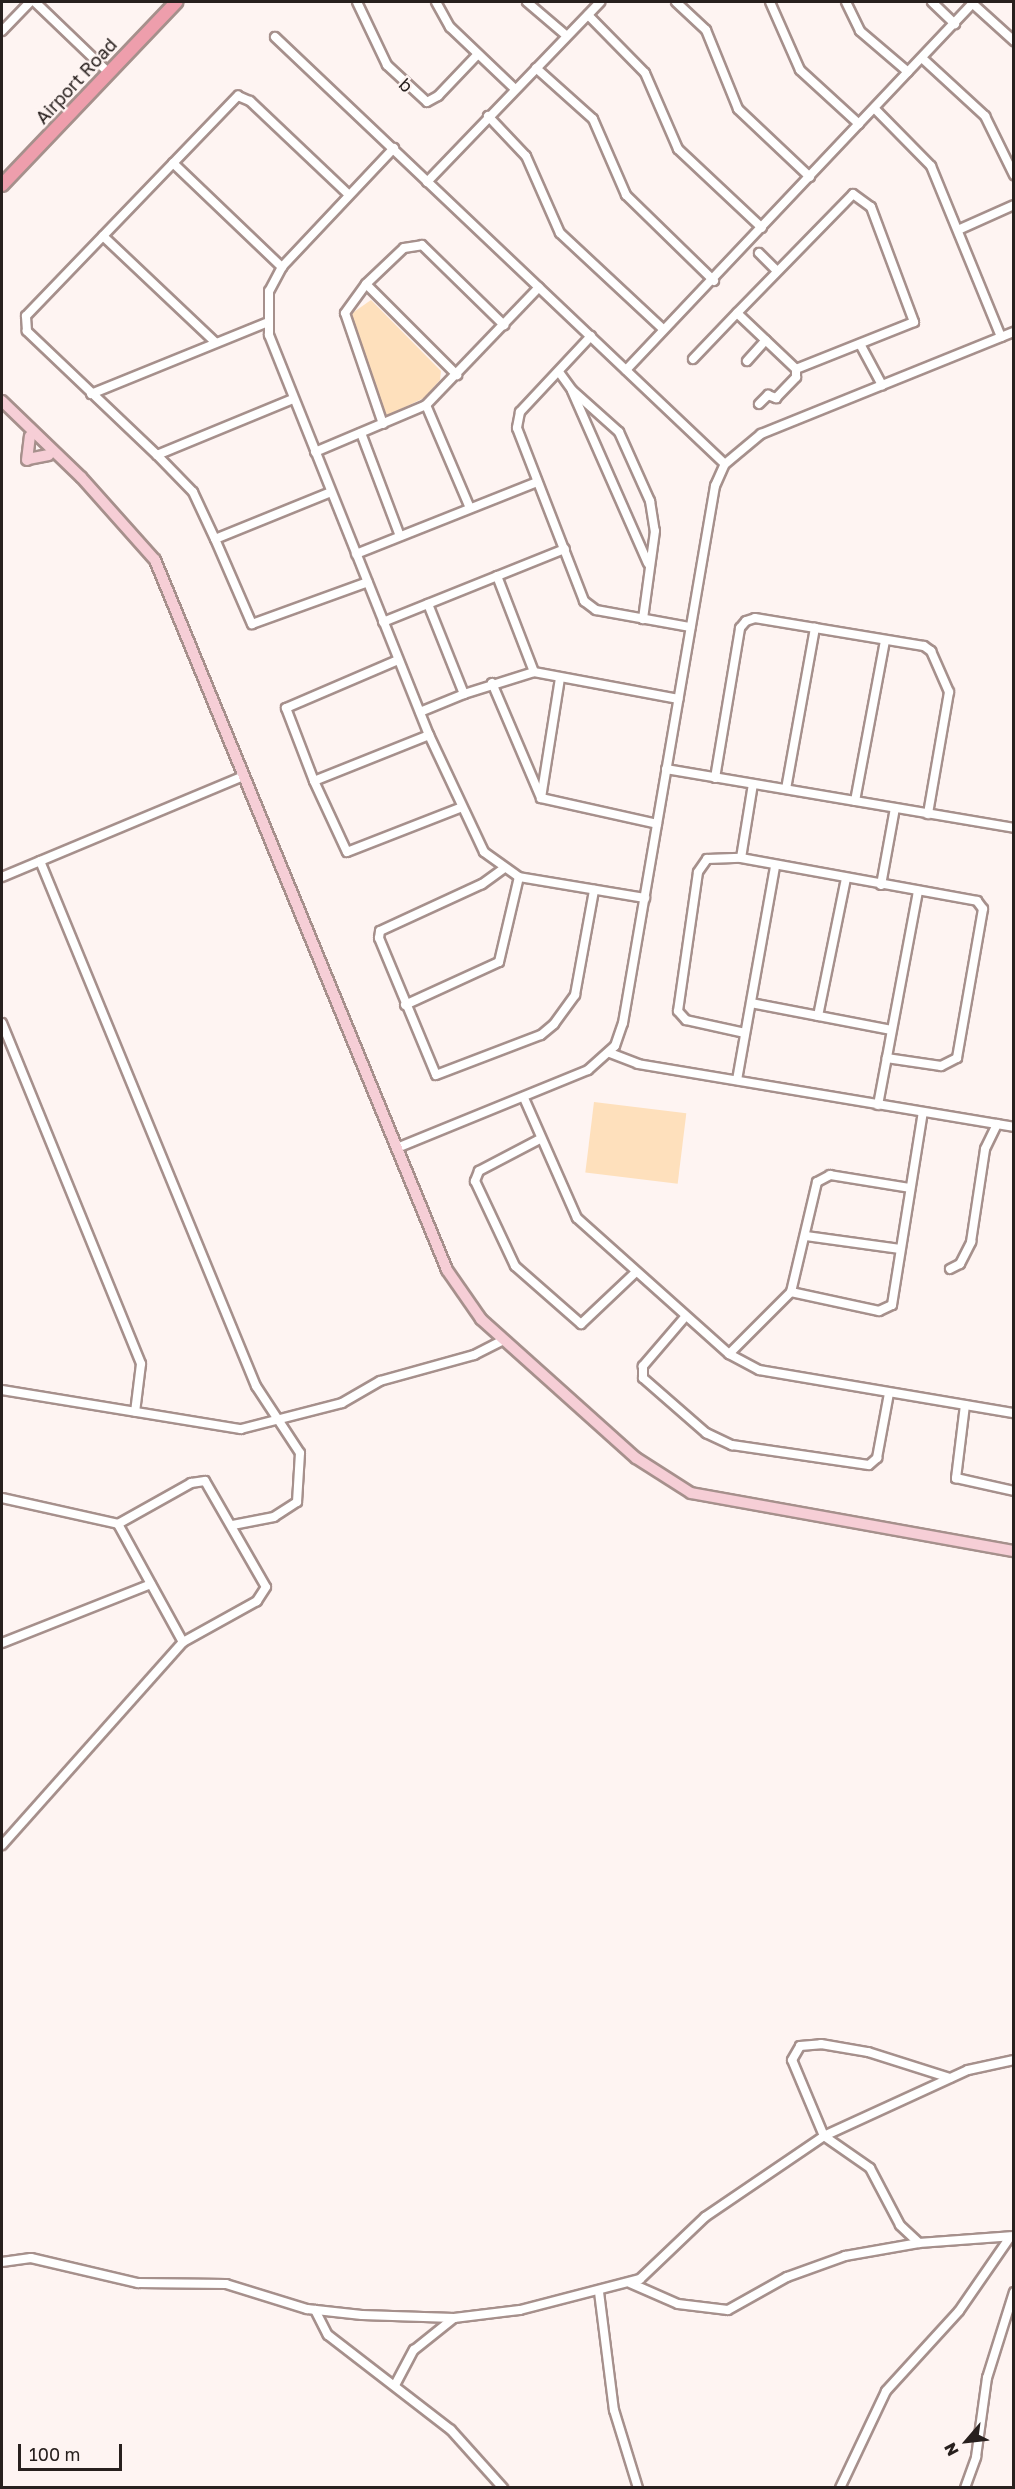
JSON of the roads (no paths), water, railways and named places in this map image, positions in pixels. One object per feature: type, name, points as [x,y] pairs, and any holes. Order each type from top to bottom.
[{"type":"main road","name":"Airport Road","points":[[2,185],[176,2]]},
{"type":"main road","points":[[2,401],[155,560],[447,1270],[462,1296],[504,1340],[636,1458],[691,1493],[1014,1551]]},
{"type":"main road","points":[[2,410],[49,455],[86,486]]},
{"type":"main road","points":[[30,436],[28,460],[49,455]]},
{"type":"street","points":[[2,31],[30,2]]},
{"type":"street","points":[[35,2],[109,74]]},
{"type":"street","name":"b","points":[[357,2],[387,65],[426,102],[438,96],[477,55]]},
{"type":"street","points":[[436,2],[450,27],[515,89]]},
{"type":"street","points":[[527,2],[567,36]]},
{"type":"street","points":[[427,182],[600,2]]},
{"type":"street","points":[[676,2],[706,30],[738,109],[810,177]]},
{"type":"street","points":[[770,2],[800,70],[859,124]]},
{"type":"street","points":[[846,2],[860,31],[908,72]]},
{"type":"street","points":[[932,2],[955,24]]},
{"type":"street","points":[[626,370],[663,329],[714,281],[973,2],[1014,41]]},
{"type":"street","points":[[588,15],[645,73],[678,149],[762,228]]},
{"type":"street","points":[[275,37],[725,464]]},
{"type":"street","points":[[922,58],[985,116],[1014,175]]},
{"type":"street","points":[[536,68],[593,119],[626,195],[714,281]]},
{"type":"street","points":[[348,194],[244,97],[231,99],[23,324],[91,394],[193,492],[252,624],[368,582]]},
{"type":"street","points":[[875,109],[926,158],[1001,337]]},
{"type":"street","points":[[488,116],[526,156],[560,233],[663,329]]},
{"type":"street","points":[[394,148],[348,194],[282,267],[269,291],[266,323],[293,399],[398,660],[460,808],[484,852],[503,869],[519,877],[645,898]]},
{"type":"street","points":[[173,163],[282,267]]},
{"type":"street","points":[[693,359],[852,194],[869,205],[914,321],[796,369]]},
{"type":"street","points":[[958,230],[1014,205]]},
{"type":"street","points":[[104,236],[215,342]]},
{"type":"street","points":[[383,424],[345,322],[347,305],[404,248],[422,245],[504,325]]},
{"type":"street","points":[[759,253],[777,271]]},
{"type":"street","points":[[366,284],[457,375]]},
{"type":"street","points":[[315,452],[426,405],[539,287]]},
{"type":"street","points":[[737,313],[796,369],[796,376],[776,398],[768,395],[759,404]]},
{"type":"street","points":[[91,394],[266,323]]},
{"type":"street","points":[[397,1149],[588,1070],[610,1053],[623,1023],[715,486],[725,464],[761,434],[1014,332]]},
{"type":"street","points":[[591,336],[517,420],[537,482],[589,608],[690,627]]},
{"type":"street","points":[[747,361],[766,340]]},
{"type":"street","points":[[860,344],[882,385]]},
{"type":"street","points":[[559,372],[572,390],[624,441],[655,517],[643,619]]},
{"type":"street","points":[[572,390],[648,563]]},
{"type":"street","points":[[157,455],[293,399]]},
{"type":"street","points":[[426,405],[470,508]]},
{"type":"street","points":[[361,434],[400,536]]},
{"type":"street","points":[[356,554],[537,482]]},
{"type":"street","points":[[215,538],[331,492]]},
{"type":"street","points":[[383,622],[565,549]]},
{"type":"street","points":[[496,576],[534,672]]},
{"type":"street","points":[[428,604],[464,694]]},
{"type":"street","points":[[715,778],[740,628],[755,618],[815,628],[928,648],[948,687],[928,814]]},
{"type":"street","points":[[786,789],[815,628]]},
{"type":"street","points":[[855,801],[885,641]]},
{"type":"street","points":[[398,660],[286,708],[314,780],[347,852],[460,808]]},
{"type":"street","points":[[420,712],[492,683],[534,672],[678,699]]},
{"type":"street","points":[[541,798],[560,678]]},
{"type":"street","points":[[492,683],[541,798]]},
{"type":"street","points":[[314,780],[429,735]]},
{"type":"street","points":[[666,769],[1014,828]]},
{"type":"street","points":[[2,877],[244,776]]},
{"type":"street","points":[[741,858],[753,784]]},
{"type":"street","points":[[541,798],[657,824]]},
{"type":"street","points":[[881,885],[895,808]]},
{"type":"street","points":[[745,1033],[686,1020],[678,1011],[702,863],[712,857],[741,858],[881,885],[972,899],[983,909],[957,1058],[941,1066],[887,1058]]},
{"type":"street","points":[[40,861],[256,1386],[300,1453],[300,1498],[274,1517],[233,1525]]},
{"type":"street","points":[[738,1080],[775,866]]},
{"type":"street","points":[[503,869],[482,884],[380,931],[379,938],[405,1005],[436,1075],[541,1035],[575,995],[594,890]]},
{"type":"street","points":[[405,1005],[499,962],[519,877]]},
{"type":"street","points":[[818,1016],[846,878]]},
{"type":"street","points":[[878,1105],[918,891]]},
{"type":"street","points":[[750,1003],[891,1030]]},
{"type":"street","points":[[2,1023],[141,1364],[135,1412]]},
{"type":"street","points":[[610,1053],[638,1064],[1014,1126]]},
{"type":"street","points":[[524,1098],[571,1210],[635,1274],[729,1354],[759,1370],[1014,1413]]},
{"type":"street","points":[[791,1292],[879,1311],[889,1309],[923,1112]]},
{"type":"street","points":[[950,1269],[960,1264],[971,1242],[985,1149],[997,1124]]},
{"type":"street","points":[[540,1139],[479,1171],[475,1181],[514,1266],[581,1324],[635,1274]]},
{"type":"street","points":[[729,1354],[791,1292],[806,1236],[815,1184],[825,1176],[910,1188]]},
{"type":"street","points":[[806,1236],[900,1249]]},
{"type":"street","points":[[685,1317],[643,1366],[643,1378],[706,1433],[732,1445],[869,1465],[877,1458],[889,1393]]},
{"type":"street","points":[[2,1390],[241,1429],[342,1403],[380,1381],[474,1355],[504,1340]]},
{"type":"street","points":[[965,1405],[956,1478],[1014,1491]]},
{"type":"street","points":[[2,1498],[118,1524],[198,1480],[210,1484],[264,1581],[264,1593],[183,1642],[2,1845]]},
{"type":"street","points":[[118,1524],[183,1642]]},
{"type":"street","points":[[2,1642],[151,1584]]},
{"type":"street","points":[[919,2242],[900,2224],[870,2168],[824,2136],[792,2067],[800,2046],[821,2044],[868,2052],[931,2075],[955,2077]]},
{"type":"street","points":[[2,2262],[31,2258],[138,2283],[226,2284],[315,2310],[454,2318],[520,2310],[599,2292],[630,2283],[650,2273],[705,2217],[824,2136],[981,2065],[1014,2060]]},
{"type":"street","points":[[630,2283],[678,2304],[728,2310],[805,2269],[919,2242],[1012,2236]]},
{"type":"street","points":[[840,2487],[886,2391],[959,2312],[1012,2236]]},
{"type":"street","points":[[599,2292],[614,2410],[638,2487]]},
{"type":"street","points":[[965,2487],[976,2457],[987,2378],[1014,2292]]},
{"type":"street","points":[[315,2310],[328,2335],[451,2430],[503,2487]]},
{"type":"street","points":[[395,2385],[414,2350],[454,2318]]}]
